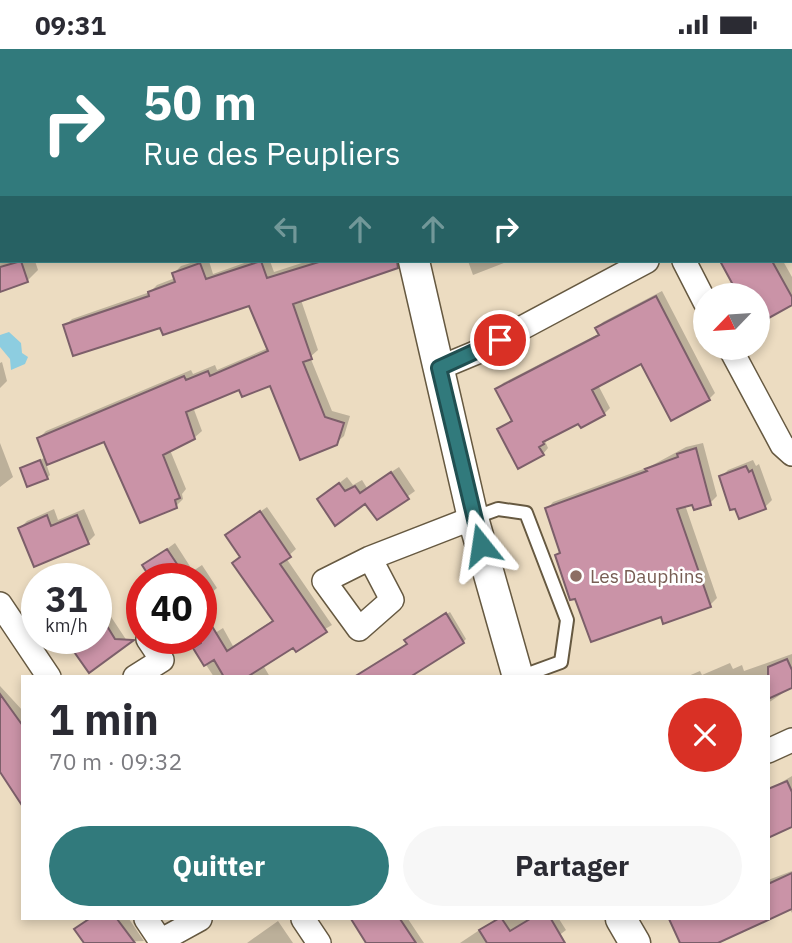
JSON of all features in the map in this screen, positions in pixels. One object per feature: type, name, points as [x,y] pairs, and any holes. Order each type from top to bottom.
[{"type":"street","points":[[414,263],[473,518],[518,675]]},
{"type":"street","points":[[439,368],[475,353],[643,263]]},
{"type":"street","points":[[685,263],[695,283]]},
{"type":"street","points":[[737,361],[782,445],[792,454]]},
{"type":"street","points":[[370,558],[473,518]]},
{"type":"street","points":[[0,604],[48,675]]},
{"type":"street","points":[[138,675],[162,660],[158,654]]},
{"type":"street","points":[[770,750],[792,740]]},
{"type":"street","points":[[147,920],[161,942],[198,920]]},
{"type":"street","points":[[304,920],[319,943]]},
{"type":"street","points":[[622,920],[635,943]]},
{"type":"lane","points":[[473,518],[498,509],[526,513],[567,620],[561,662],[525,675]]},
{"type":"water","points":[[9,332],[21,343],[22,353],[28,357],[25,364],[11,370],[10,359],[0,347],[0,335]]},
{"type":"building","points":[[22,263],[28,282],[0,292],[0,267]]},
{"type":"building","points":[[200,263],[206,279],[255,263],[262,263],[267,278],[316,263],[397,263],[398,268],[293,304],[312,359],[303,362],[325,417],[344,423],[337,445],[300,460],[270,386],[242,397],[239,390],[186,412],[195,439],[163,455],[180,498],[175,500],[177,508],[140,523],[104,442],[47,465],[37,438],[184,376],[186,380],[208,371],[210,376],[268,351],[249,306],[163,335],[160,328],[73,356],[63,325],[149,296],[148,292],[175,282],[172,273]]},
{"type":"building","points":[[721,263],[773,263],[792,297],[792,305],[770,317],[770,283],[732,283]]},
{"type":"building","points":[[656,296],[710,400],[671,421],[641,364],[592,390],[605,415],[581,428],[578,424],[543,442],[539,447],[544,455],[518,469],[497,429],[512,421],[495,389],[599,335],[595,328]]},
{"type":"building","points":[[696,448],[711,505],[694,510],[692,505],[677,509],[711,607],[663,624],[661,617],[591,642],[575,599],[570,600],[555,555],[560,553],[545,508],[647,471],[645,469]]},
{"type":"building","points":[[40,460],[48,479],[27,487],[20,468]]},
{"type":"building","points":[[746,466],[749,472],[752,470],[766,509],[739,519],[735,509],[730,510],[719,476]]},
{"type":"building","points":[[391,472],[409,499],[377,520],[365,504],[335,526],[317,499],[339,483],[345,491],[355,486],[360,493]]},
{"type":"building","points":[[260,511],[291,557],[280,564],[327,632],[296,652],[293,648],[250,675],[223,675],[214,660],[204,666],[197,654],[217,654],[217,634],[227,651],[273,621],[232,563],[240,557],[225,535]]},
{"type":"building","points":[[47,515],[51,526],[77,515],[89,544],[44,563],[32,563],[18,528]]},
{"type":"building","points":[[167,549],[176,563],[145,563]]},
{"type":"building","points":[[446,613],[464,643],[413,675],[357,675],[407,644],[404,640]]},
{"type":"building","points":[[112,634],[115,639],[126,640],[126,646],[89,673],[76,654],[112,654]]},
{"type":"building","points":[[787,659],[792,670],[792,688],[770,698],[768,667]]},
{"type":"building","points":[[0,694],[21,723],[21,804],[0,772]]},
{"type":"building","points":[[787,781],[792,792],[792,827],[770,837],[770,788]]},
{"type":"building","points":[[792,873],[792,909],[770,919],[770,883]]},
{"type":"building","points":[[88,920],[118,920],[135,943],[84,943],[74,929]]},
{"type":"building","points":[[352,920],[401,920],[416,943],[366,943]]},
{"type":"building","points":[[496,920],[503,920],[510,931],[528,920],[552,920],[565,943],[487,943],[479,930]]},
{"type":"building","points":[[669,920],[768,920],[718,943],[680,943]]},
{"type":"place","name":"Les Dauphins","points":[[576,576]]},
{"type":"route","points":[[481,545],[439,368],[500,340]]}]
